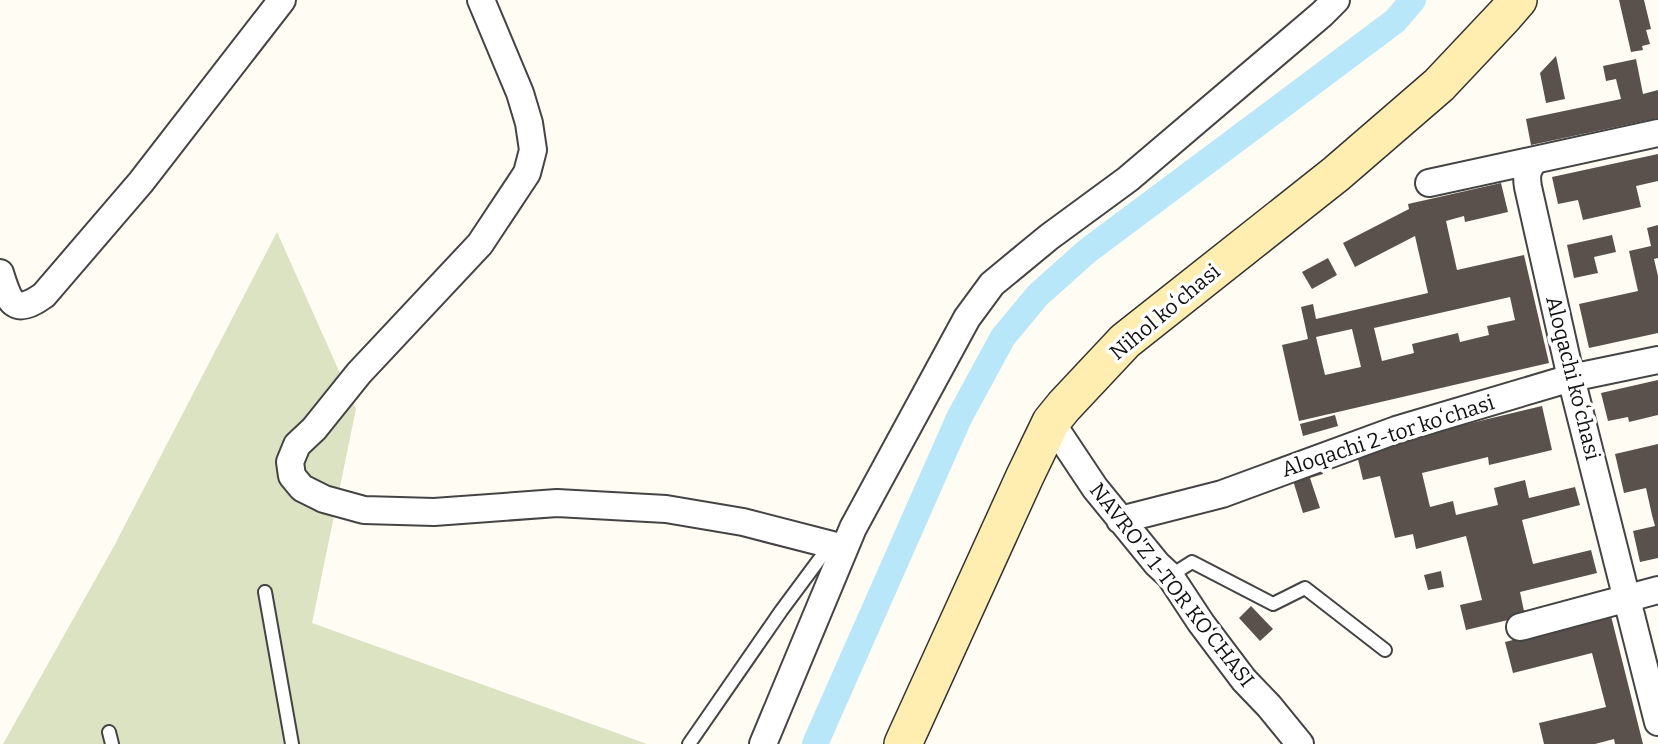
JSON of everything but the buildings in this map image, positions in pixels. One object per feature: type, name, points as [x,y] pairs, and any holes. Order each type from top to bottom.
[{"type":"main road","name":"Nihol koʻchasi","points":[[903,744],[1025,476],[1051,422],[1064,406],[1125,341],[1336,174],[1439,85],[1518,0]]},
{"type":"street","points":[[481,0],[520,93],[529,123],[533,150],[527,173],[480,244],[359,373],[314,429],[297,445],[290,462],[292,476],[302,488],[324,499],[364,510],[434,512],[557,503],[666,509],[743,522],[837,547]]},
{"type":"street","points":[[763,744],[837,547],[853,528],[967,318],[992,284],[1049,237],[1128,179],[1336,0]]},
{"type":"street","points":[[0,273],[7,295],[13,303],[22,307],[32,304],[44,295],[141,182],[273,5]]},
{"type":"street","points":[[1429,183],[1658,133]]},
{"type":"street","name":"Aloqachi koʻchasi","points":[[1535,160],[1526,175],[1528,187],[1571,378],[1658,722]]},
{"type":"street","name":"Aloqachi 2-tor koʻchasi","points":[[1120,520],[1222,494],[1396,430],[1571,378],[1658,360]]},
{"type":"street","points":[[1051,422],[1095,488],[1170,576],[1244,680],[1300,744]]},
{"type":"street","points":[[1520,627],[1658,590]]},
{"type":"lane","points":[[689,744],[781,611],[837,547]]},
{"type":"lane","points":[[1170,576],[1192,562],[1273,604],[1305,587],[1385,650]]},
{"type":"lane","points":[[265,592],[292,744]]},
{"type":"green space","points":[[277,232],[356,409],[312,623],[647,744],[3,744],[113,548]]},
{"type":"waterway","points":[[815,744],[959,418],[1003,337],[1038,295],[1086,252],[1395,21],[1413,0]]}]
